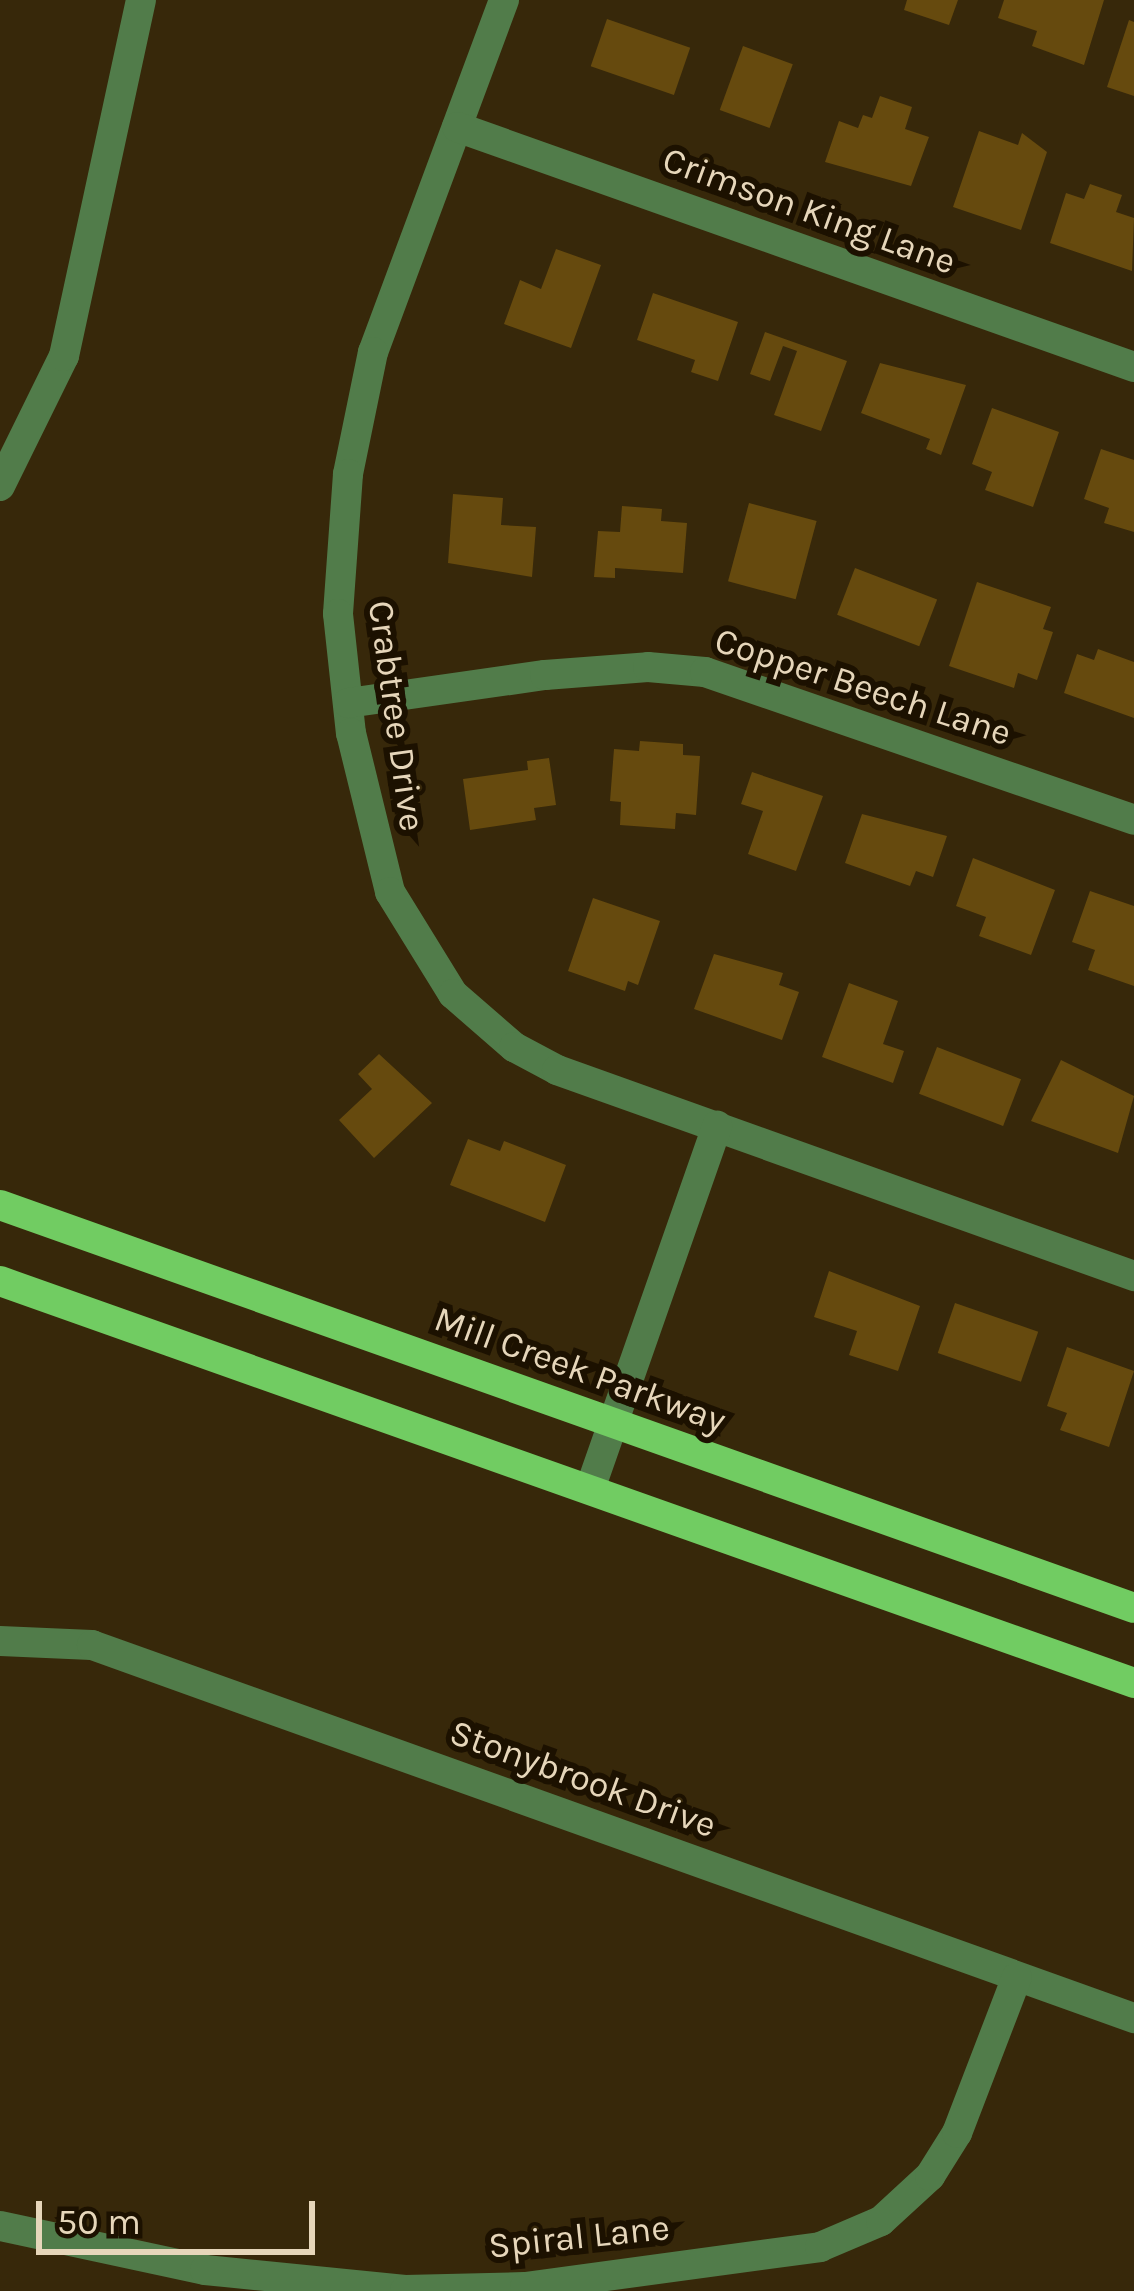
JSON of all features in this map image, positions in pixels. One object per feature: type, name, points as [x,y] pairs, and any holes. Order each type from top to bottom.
[{"type":"main road","name":"Mill Creek Parkway","points":[[0,1205],[1134,1608]]},
{"type":"main road","points":[[0,1281],[1134,1683]]},
{"type":"street","points":[[0,486],[64,356],[141,0]]},
{"type":"street","name":"Crabtree Drive","points":[[504,0],[373,352],[348,475],[338,614],[348,703],[375,854],[423,954],[454,994],[514,1047],[557,1070],[1134,1276]]},
{"type":"street","name":"Crimson King Lane","points":[[457,127],[1134,368]]},
{"type":"street","name":"Copper Beech Lane","points":[[348,703],[565,674],[705,672],[1134,820]]},
{"type":"street","points":[[590,1489],[717,1126]]},
{"type":"street","name":"Stonybrook Drive","points":[[0,1641],[92,1645],[1134,2018]]},
{"type":"street","name":"Spiral Lane","points":[[0,2226],[205,2270],[405,2290],[525,2287],[820,2247],[881,2221],[930,2176],[957,2134],[1017,1976]]},
{"type":"building","points":[[907,0],[958,0],[949,25],[904,10]]},
{"type":"building","points":[[1004,0],[1104,0],[1084,65],[1032,46],[1037,31],[998,18]]},
{"type":"building","points":[[607,19],[690,48],[674,95],[591,66]]},
{"type":"building","points":[[1129,20],[1134,22],[1134,96],[1107,87]]},
{"type":"building","points":[[743,46],[793,64],[770,128],[720,110]]},
{"type":"building","points":[[880,96],[912,107],[905,129],[929,137],[911,186],[825,162],[839,121],[858,128],[863,115],[872,118]]},
{"type":"building","points":[[979,131],[1018,145],[1022,133],[1047,152],[1021,230],[953,207]]},
{"type":"building","points":[[1090,184],[1122,195],[1116,212],[1134,218],[1132,271],[1050,243],[1066,193],[1084,199]]},
{"type":"building","points":[[556,249],[601,265],[571,348],[504,324],[520,280],[541,289]]},
{"type":"building","points":[[653,293],[738,322],[718,381],[691,372],[695,360],[637,340]]},
{"type":"building","points":[[765,332],[847,361],[821,431],[774,415],[797,351],[783,346],[770,381],[750,374]]},
{"type":"building","points":[[880,363],[966,385],[941,455],[926,449],[930,439],[861,413]]},
{"type":"building","points":[[992,408],[1059,432],[1033,507],[985,490],[992,472],[972,464]]},
{"type":"building","points":[[1101,449],[1134,460],[1134,532],[1104,523],[1109,508],[1084,499]]},
{"type":"building","points":[[453,494],[503,498],[501,525],[536,527],[532,577],[448,563]]},
{"type":"building","points":[[749,503],[817,521],[796,599],[728,581]]},
{"type":"building","points":[[622,506],[662,509],[661,521],[687,523],[683,573],[615,568],[615,578],[594,577],[598,531],[620,532]]},
{"type":"building","points":[[855,568],[937,600],[919,646],[837,615]]},
{"type":"building","points":[[977,582],[1051,607],[1043,629],[1053,632],[1037,680],[1018,673],[1014,688],[949,666]]},
{"type":"building","points":[[1098,649],[1134,662],[1134,718],[1064,693],[1077,654],[1094,660]]},
{"type":"building","points":[[640,741],[683,744],[683,755],[700,756],[696,815],[676,813],[675,829],[620,825],[621,802],[610,801],[614,749],[639,751]]},
{"type":"building","points":[[549,758],[556,805],[534,808],[536,820],[470,830],[463,779],[528,770],[527,761]]},
{"type":"building","points":[[752,772],[823,796],[796,871],[748,854],[763,811],[741,804]]},
{"type":"building","points":[[862,814],[947,836],[933,877],[916,871],[910,886],[845,863]]},
{"type":"building","points":[[973,858],[1055,890],[1031,955],[979,936],[986,917],[956,906]]},
{"type":"building","points":[[1090,891],[1134,906],[1134,986],[1088,970],[1095,950],[1072,942]]},
{"type":"building","points":[[593,898],[660,921],[638,985],[628,981],[625,991],[568,971]]},
{"type":"building","points":[[714,954],[783,973],[779,985],[799,992],[782,1040],[694,1009]]},
{"type":"building","points":[[849,983],[898,1001],[883,1044],[904,1051],[893,1083],[822,1057]]},
{"type":"building","points":[[937,1047],[1021,1079],[1003,1126],[919,1094]]},
{"type":"building","points":[[379,1054],[432,1103],[374,1158],[339,1120],[372,1089],[358,1074]]},
{"type":"building","points":[[1061,1060],[1134,1096],[1118,1153],[1031,1121]]},
{"type":"building","points":[[468,1139],[500,1151],[504,1141],[566,1165],[545,1222],[450,1185]]},
{"type":"building","points":[[829,1271],[920,1306],[898,1371],[849,1355],[857,1331],[814,1317]]},
{"type":"building","points":[[955,1303],[1038,1332],[1021,1382],[938,1353]]},
{"type":"building","points":[[1067,1347],[1134,1371],[1109,1447],[1060,1430],[1067,1413],[1047,1406]]}]
